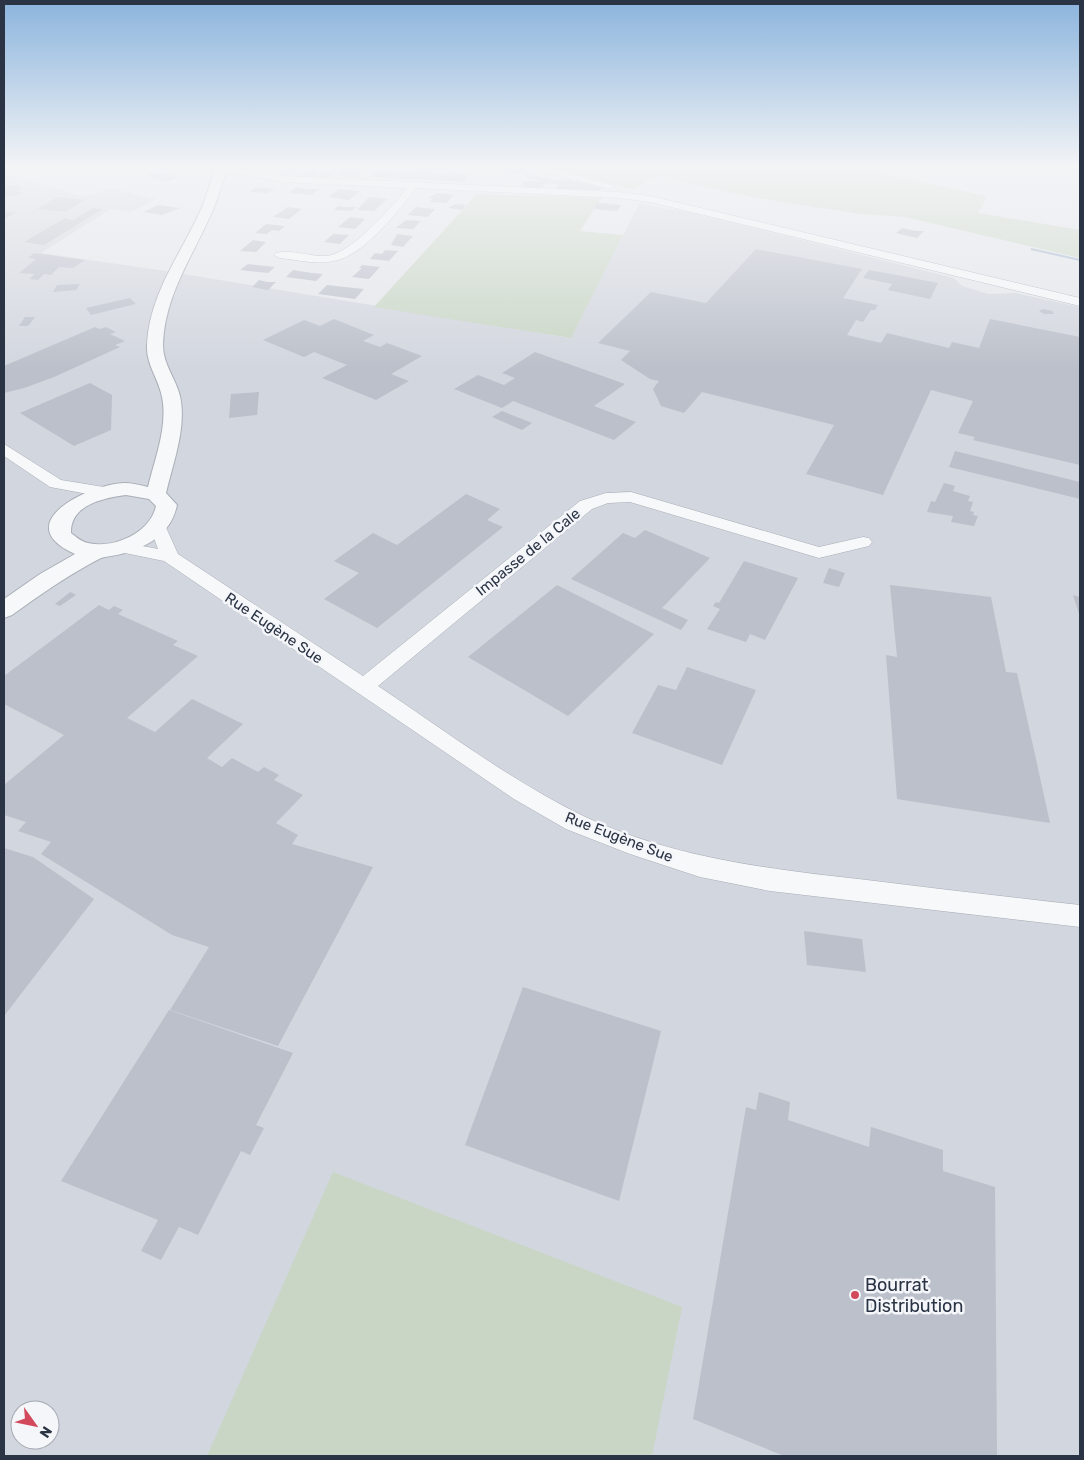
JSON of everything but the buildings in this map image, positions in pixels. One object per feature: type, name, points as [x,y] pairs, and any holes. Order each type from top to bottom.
[{"type":"street","points":[[156,494],[174,417],[171,395],[159,366],[155,347],[161,311],[171,278],[194,233]]},
{"type":"street","points":[[280,255],[326,260],[340,256],[369,233]]},
{"type":"street","points":[[794,233],[1080,302]]},
{"type":"street","points":[[126,489],[148,468],[167,442]]},
{"type":"street","points":[[4,449],[56,484],[104,492]]},
{"type":"street","points":[[56,484],[70,509]]},
{"type":"street","points":[[126,489],[148,491],[156,494],[167,506],[167,514],[158,528],[143,539],[121,547],[86,550],[67,543],[60,536],[59,527],[62,518],[81,501],[104,492],[126,489]]},
{"type":"street","name":"Impasse de la Cale","points":[[363,687],[586,505],[606,498],[631,497],[819,553],[863,542]]},
{"type":"street","points":[[158,528],[170,557]]},
{"type":"street","points":[[48,580],[67,543]]},
{"type":"street","name":"Rue Eugène Sue","points":[[121,547],[170,557],[522,793],[574,822],[638,847],[700,867],[770,880],[1080,916]]},
{"type":"street","points":[[4,610],[48,580],[99,550]]},
{"type":"shaded area","points":[[4,233],[73,233],[41,253],[159,270],[570,338],[624,233],[773,233],[954,278],[962,286],[988,294],[1015,293],[1080,307],[1080,1456],[4,1456]]},
{"type":"green space","points":[[441,233],[603,233],[623,235],[571,338],[374,307]]},
{"type":"green space","points":[[974,233],[1080,233],[1080,258]]},
{"type":"green space","points":[[333,1172],[682,1307],[652,1456],[207,1456]]},
{"type":"waterway","points":[[1032,249],[1080,260]]},
{"type":"place","name":"Bourrat Distribution","points":[[855,1295]]}]
